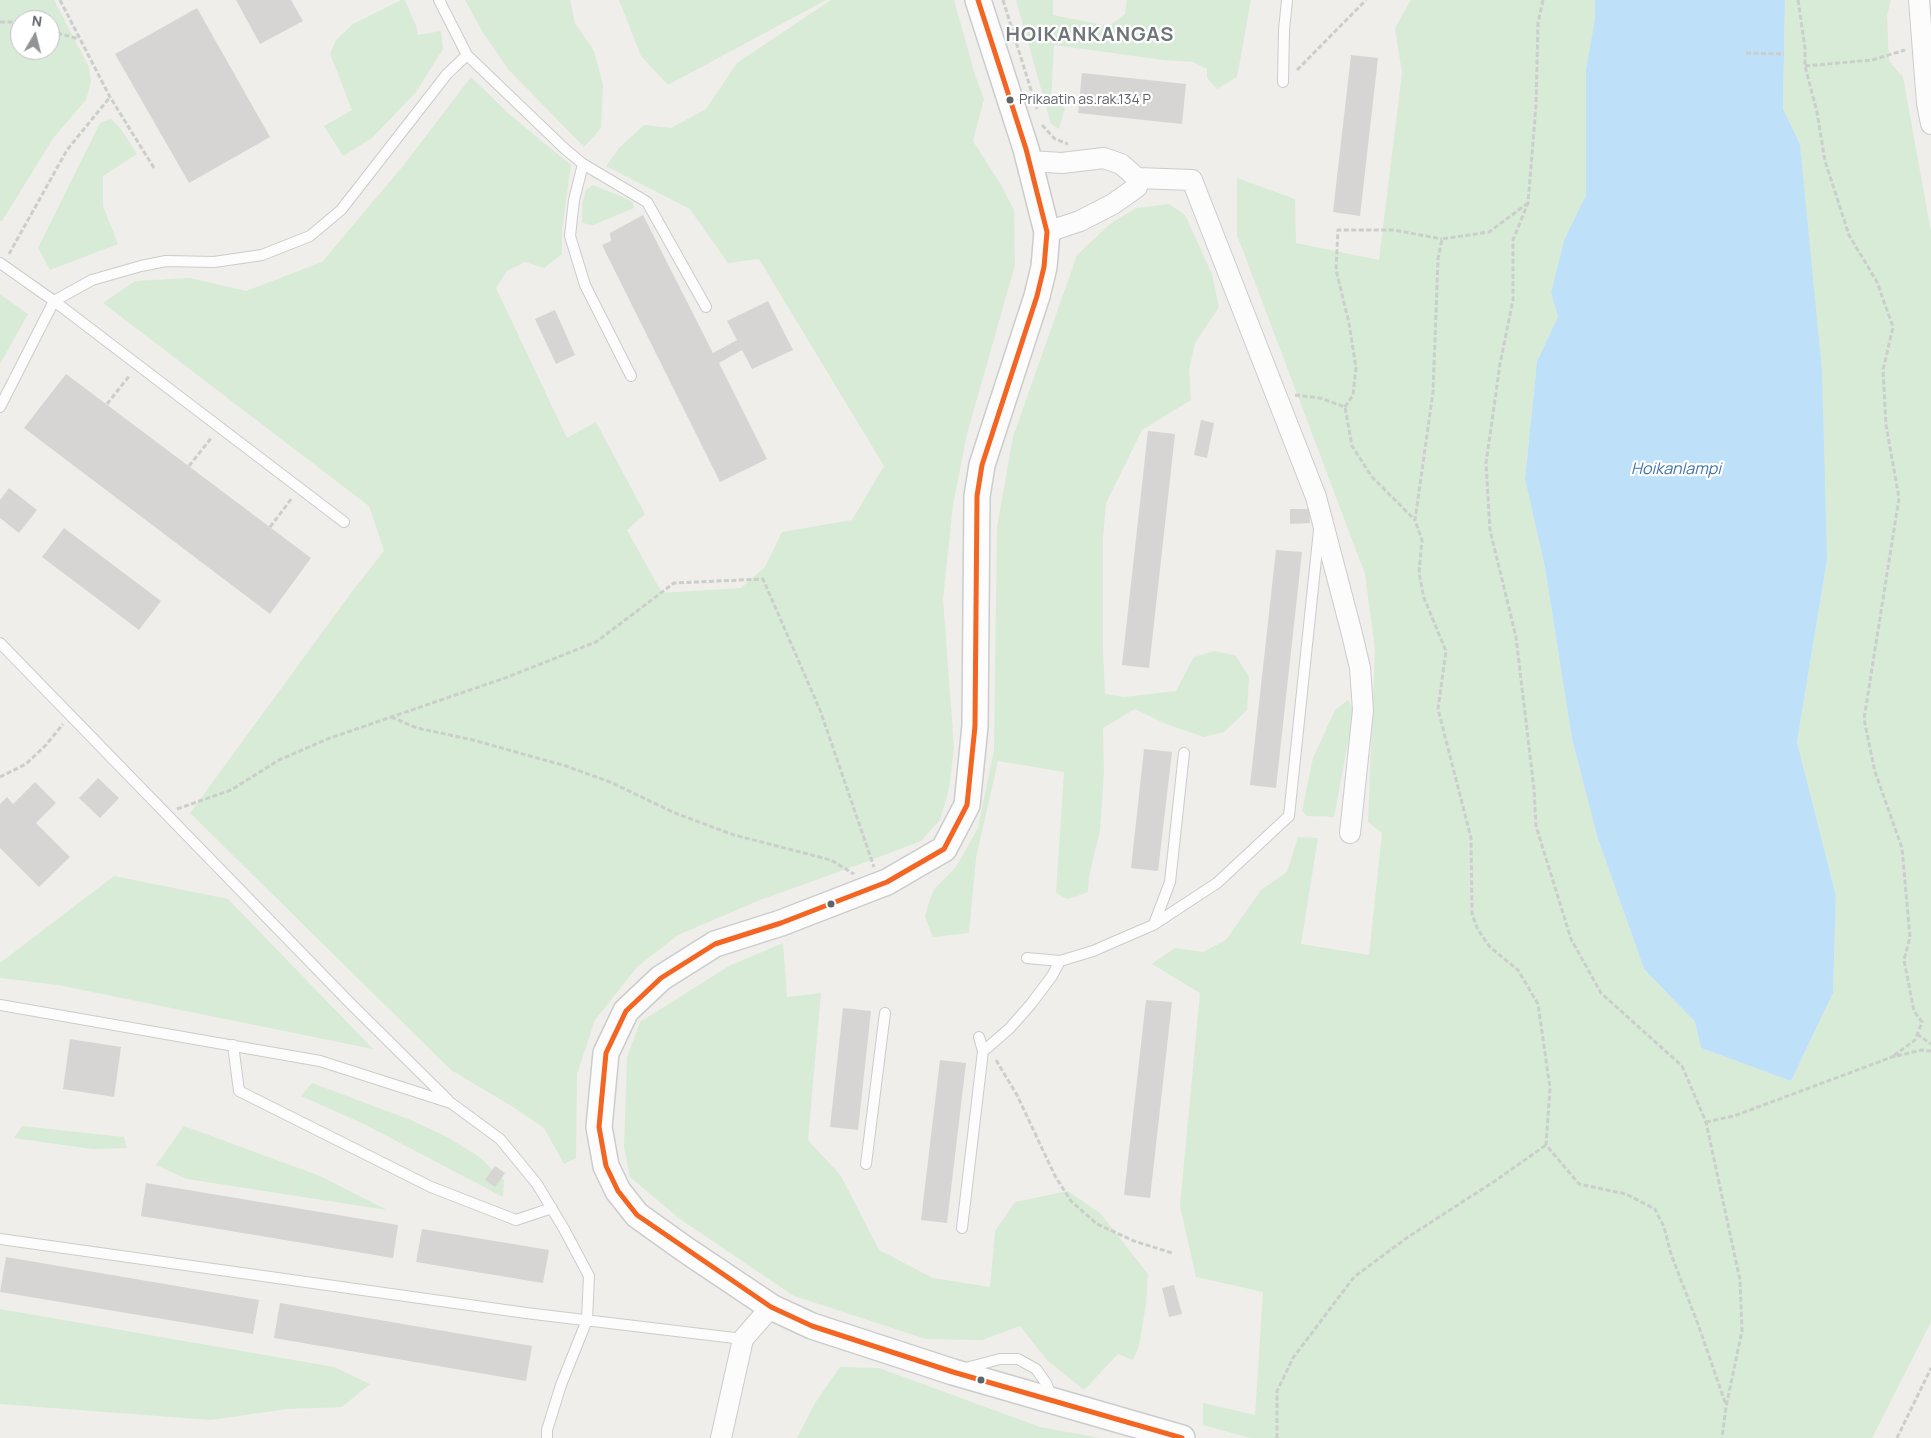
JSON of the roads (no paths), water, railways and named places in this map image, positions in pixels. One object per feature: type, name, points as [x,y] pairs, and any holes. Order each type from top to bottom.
[{"type":"street","points":[[978,0],[1029,161],[1047,232],[1044,267],[1037,296],[982,465],[977,496],[975,726],[967,805],[944,849],[880,884],[781,923],[714,944],[661,978],[626,1010],[606,1053],[599,1127],[606,1166],[618,1191],[637,1215],[771,1307],[812,1326],[953,1372],[1182,1438]]},
{"type":"street","points":[[1919,0],[1931,124]]},
{"type":"street","points":[[1029,161],[1062,163],[1104,158],[1121,164],[1137,178],[1192,180],[1316,497],[1352,634],[1360,668],[1363,710],[1350,833]]},
{"type":"street","points":[[1047,232],[1080,221],[1113,204],[1137,187],[1137,178]]},
{"type":"street","points":[[721,1438],[743,1339],[771,1307]]},
{"type":"lane","points":[[439,0],[467,55],[583,164],[647,202],[706,307]]},
{"type":"lane","points":[[1283,82],[1284,30],[1287,0]]},
{"type":"lane","points":[[0,407],[54,301],[92,280],[141,266],[166,261],[214,262],[262,255],[310,236],[341,210],[447,74],[467,55]]},
{"type":"lane","points":[[583,164],[574,200],[570,236],[585,285],[631,376]]},
{"type":"lane","points":[[2,264],[54,301],[344,522]]},
{"type":"lane","points":[[1027,958],[1060,961],[1093,951],[1154,925],[1218,883],[1289,816],[1320,514]]},
{"type":"lane","points":[[0,643],[351,1004],[451,1103],[500,1139],[537,1184],[589,1276],[587,1320],[561,1385],[547,1430],[547,1438]]},
{"type":"lane","points":[[1154,925],[1170,882],[1184,753]]},
{"type":"lane","points":[[987,1048],[1010,1028],[1031,1004],[1052,976],[1060,961]]},
{"type":"lane","points":[[0,1005],[320,1061],[451,1103]]},
{"type":"lane","points":[[866,1164],[885,1013]]},
{"type":"lane","points":[[962,1228],[983,1051],[980,1037]]},
{"type":"lane","points":[[234,1045],[239,1091],[431,1187],[516,1220],[552,1208]]},
{"type":"lane","points":[[0,1239],[587,1320],[743,1339]]},
{"type":"water","name":"Hoikanlampi","points":[[1595,0],[1785,0],[1783,109],[1800,144],[1822,372],[1827,560],[1797,742],[1836,896],[1833,993],[1791,1081],[1701,1048],[1695,1022],[1644,969],[1597,836],[1572,739],[1545,568],[1525,479],[1537,361],[1558,317],[1551,293],[1564,240],[1586,195],[1586,69],[1595,18]]},
{"type":"place","name":"Prikaatin as.rak.134 P","points":[[1010,100]]},
{"type":"district","name":"HOIKANKANGAS","points":[[1090,35]]}]
